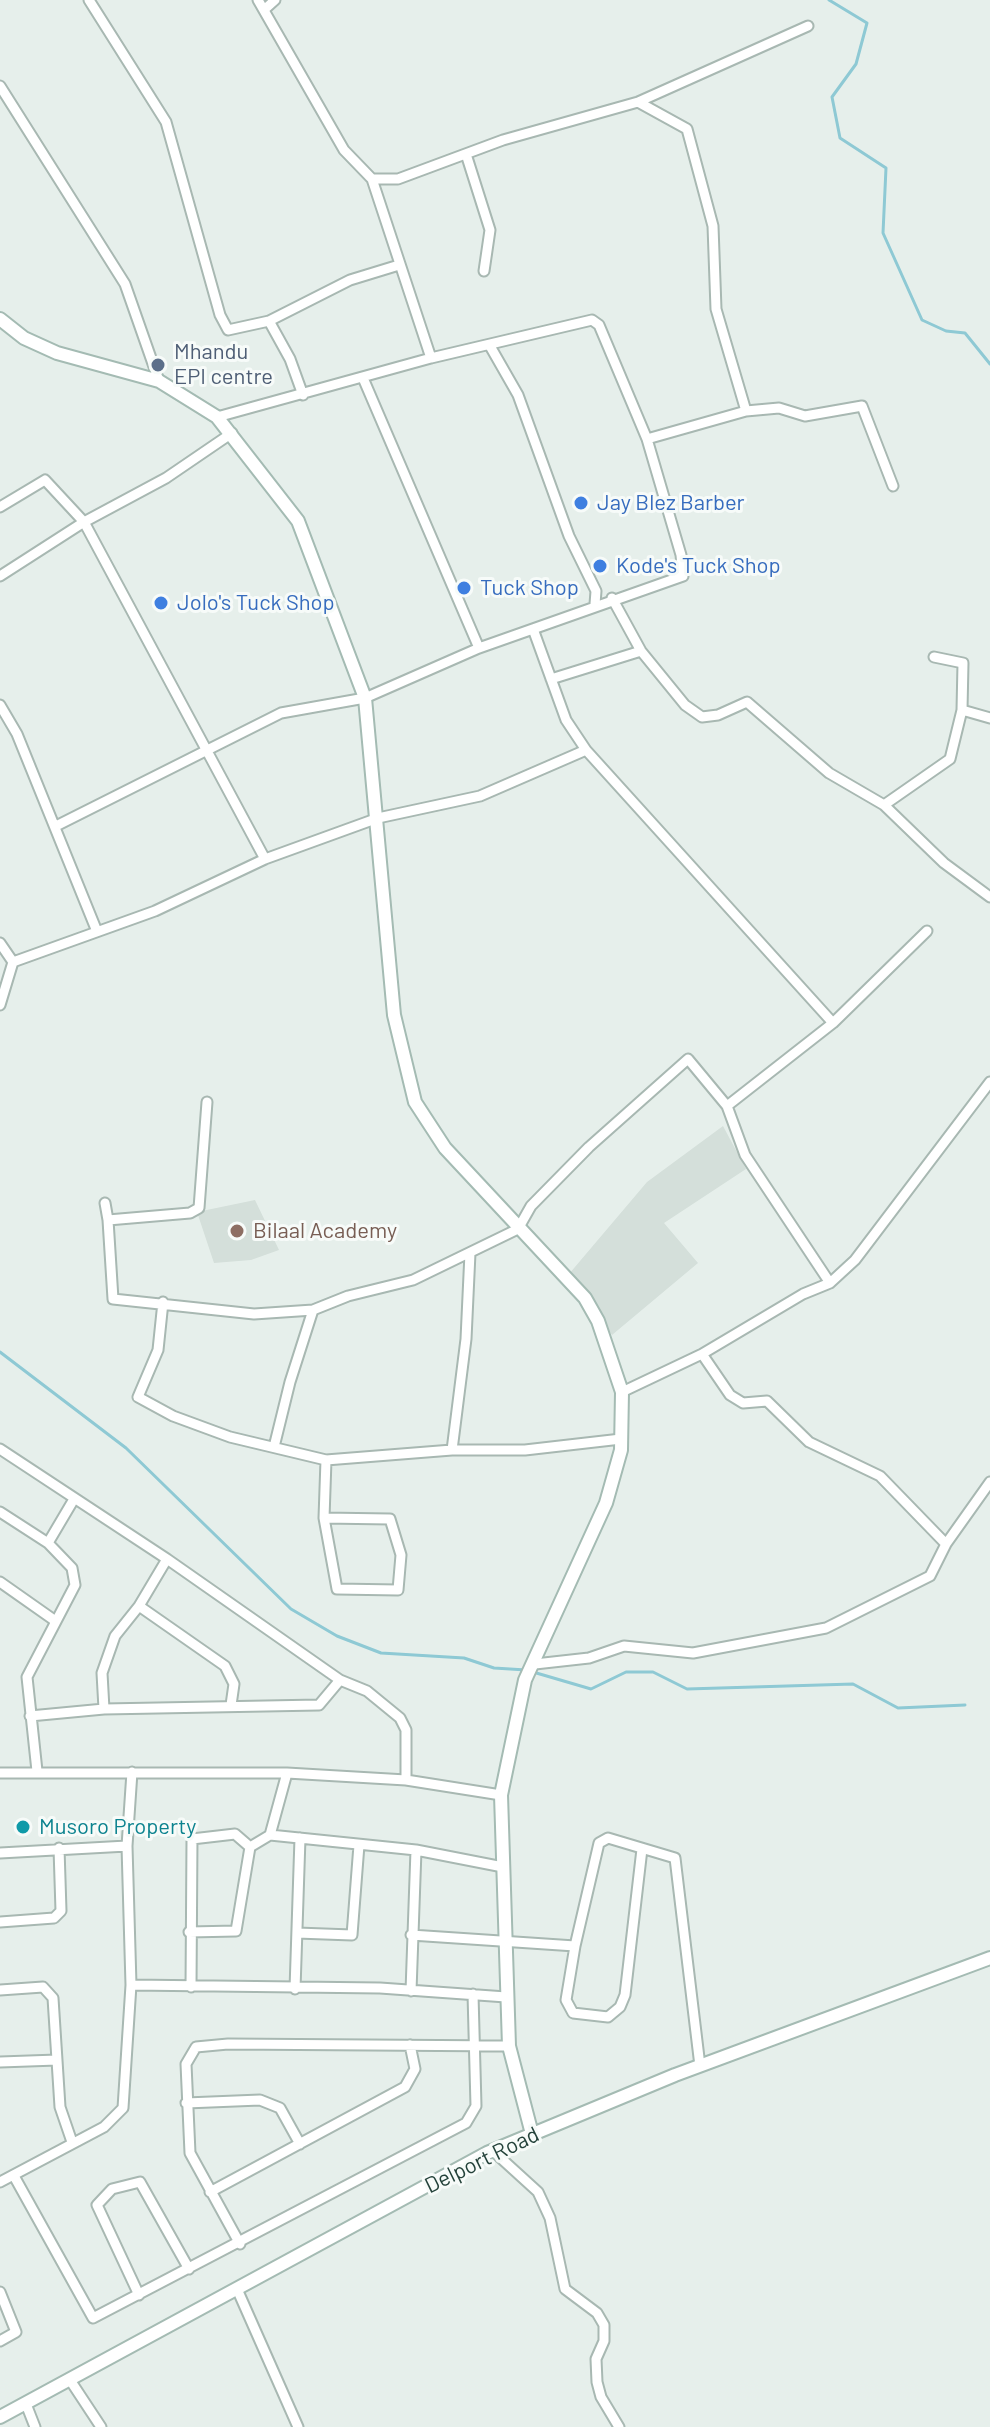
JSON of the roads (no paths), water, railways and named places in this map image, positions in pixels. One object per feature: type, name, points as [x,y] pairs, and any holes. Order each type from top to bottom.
[{"type":"street","points":[[89,0],[166,122],[228,330],[269,321],[350,280],[399,265]]},
{"type":"street","points":[[258,0],[344,150],[372,179],[431,358]]},
{"type":"street","points":[[265,9],[275,0]]},
{"type":"street","points":[[372,179],[398,179],[503,140],[638,102],[808,26]]},
{"type":"street","points":[[0,86],[125,284],[159,381]]},
{"type":"street","points":[[638,102],[687,129],[713,226],[716,309],[746,411]]},
{"type":"street","points":[[466,154],[490,230],[484,271]]},
{"type":"street","points":[[0,319],[24,338],[57,353],[159,381],[217,417],[298,521],[365,698],[394,1015],[415,1102],[445,1148],[585,1298],[598,1321],[622,1392],[621,1439],[606,1503],[535,1664],[525,1680],[501,1795],[509,2046],[532,2134]]},
{"type":"street","points":[[56,826],[281,713],[365,698],[479,648],[612,598],[683,576],[681,555],[647,439],[599,325],[592,320],[431,358],[217,417]]},
{"type":"street","points":[[269,321],[290,359],[303,395]]},
{"type":"street","points":[[490,346],[518,395],[569,536],[596,591],[595,604]]},
{"type":"street","points":[[363,378],[479,648]]},
{"type":"street","points":[[647,439],[746,411],[779,408],[805,416],[862,406],[893,486]]},
{"type":"street","points":[[0,576],[84,522],[166,478],[232,433]]},
{"type":"street","points":[[0,507],[45,480],[84,522],[147,634],[205,753],[265,859]]},
{"type":"street","points":[[612,598],[641,651],[685,705],[702,717],[718,715],[747,702],[829,773],[884,805],[944,863],[990,897]]},
{"type":"street","points":[[533,629],[566,720],[586,750],[833,1023]]},
{"type":"street","points":[[551,679],[641,651]]},
{"type":"street","points":[[884,805],[950,759],[962,710],[963,663],[934,657]]},
{"type":"street","points":[[0,705],[17,734],[96,929]]},
{"type":"street","points":[[962,710],[990,718]]},
{"type":"street","points":[[13,962],[96,929],[155,911],[265,859],[378,818],[480,796],[586,750]]},
{"type":"street","points":[[727,1106],[833,1023],[927,931]]},
{"type":"street","points":[[0,943],[13,962]]},
{"type":"street","points":[[0,1005],[13,962]]},
{"type":"street","points":[[105,1203],[113,1299],[254,1314],[313,1310],[348,1296],[413,1280],[518,1229],[531,1206],[589,1147],[688,1059],[727,1106],[745,1155],[830,1283]]},
{"type":"street","points":[[622,1392],[702,1354],[803,1294],[830,1283],[855,1260],[990,1082]]},
{"type":"street","points":[[108,1220],[190,1213],[199,1208],[207,1102]]},
{"type":"street","points":[[452,1450],[466,1339],[470,1253]]},
{"type":"street","points":[[163,1302],[158,1350],[138,1397],[191,1424],[326,1460],[452,1450],[525,1450],[621,1439]]},
{"type":"street","points":[[274,1447],[290,1382],[313,1310]]},
{"type":"street","points":[[702,1354],[730,1395],[743,1403],[767,1401],[809,1442],[880,1476],[946,1544]]},
{"type":"street","points":[[0,1449],[167,1559],[340,1680],[367,1691],[400,1718],[406,1730],[406,1780]]},
{"type":"street","points":[[324,1518],[390,1519],[401,1555],[398,1590],[337,1589],[324,1518],[326,1460]]},
{"type":"street","points":[[535,1664],[589,1658],[624,1646],[693,1653],[826,1628],[930,1576],[946,1544],[990,1482]]},
{"type":"street","points":[[48,1543],[74,1499]]},
{"type":"street","points":[[0,1512],[48,1543],[72,1568],[75,1585],[54,1620],[27,1677],[37,1771]]},
{"type":"street","points":[[104,1709],[102,1673],[115,1636],[139,1606],[167,1559]]},
{"type":"street","points":[[0,1582],[54,1620]]},
{"type":"street","points":[[139,1606],[225,1666],[234,1684],[231,1705]]},
{"type":"street","points":[[30,1716],[104,1709],[319,1705],[340,1680]]},
{"type":"street","points":[[0,2182],[104,2127],[123,2108],[131,1985],[127,1846],[132,1772]]},
{"type":"street","points":[[0,1773],[287,1773],[406,1780],[501,1795]]},
{"type":"street","points":[[270,1835],[287,1773]]},
{"type":"street","points":[[191,1987],[192,1839],[235,1834],[250,1847]]},
{"type":"street","points":[[250,1847],[270,1835],[416,1850],[503,1867]]},
{"type":"street","points":[[295,1989],[300,1838]]},
{"type":"street","points":[[642,1849],[625,1995],[620,2007],[608,2017],[573,2013],[566,2000],[599,1843],[608,1838],[675,1858],[700,2066]]},
{"type":"street","points":[[297,1933],[352,1935],[359,1845]]},
{"type":"street","points":[[0,1853],[127,1846]]},
{"type":"street","points":[[189,1932],[236,1931],[239,1928],[250,1847]]},
{"type":"street","points":[[0,1922],[54,1918],[61,1911],[59,1848]]},
{"type":"street","points":[[411,1991],[416,1850]]},
{"type":"street","points":[[411,1935],[504,1938],[575,1946]]},
{"type":"street","name":"Delport Road","points":[[0,2417],[493,2151],[700,2066],[990,1958]]},
{"type":"street","points":[[131,1985],[411,1991],[506,1997]]},
{"type":"street","points":[[0,1990],[43,1987],[53,1998],[60,2107],[72,2142]]},
{"type":"street","points":[[14,2176],[93,2318],[240,2244],[466,2123],[476,2106],[473,1994]]},
{"type":"street","points":[[240,2244],[190,2153],[186,2064],[196,2047],[228,2044],[509,2046]]},
{"type":"street","points":[[210,2192],[405,2087],[415,2069],[410,2045]]},
{"type":"street","points":[[0,2062],[57,2060]]},
{"type":"street","points":[[186,2103],[260,2100],[280,2108],[300,2144]]},
{"type":"street","points":[[493,2151],[538,2192],[550,2218],[565,2289],[597,2313],[604,2325],[604,2341],[596,2359],[597,2382],[601,2397],[619,2427]]},
{"type":"street","points":[[139,2295],[97,2205],[112,2189],[140,2182],[189,2269]]},
{"type":"street","points":[[237,2289],[298,2427]]},
{"type":"street","points":[[0,2292],[16,2332],[0,2341]]},
{"type":"street","points":[[70,2380],[101,2427]]},
{"type":"street","points":[[26,2404],[35,2427]]},
{"type":"waterway","points":[[829,0],[867,23],[856,64],[832,97],[840,138],[886,168],[883,233],[922,320],[946,331],[965,333],[990,364]]},
{"type":"waterway","points":[[0,1352],[126,1448],[291,1609],[337,1636],[381,1653],[464,1658],[494,1668],[526,1670]]},
{"type":"waterway","points":[[533,1672],[591,1689],[626,1672],[653,1672],[687,1689],[853,1684],[898,1708],[965,1705]]},
{"type":"place","name":"Mhandu EPI centre","points":[[158,365]]},
{"type":"place","name":"Jay Blez Barber","points":[[581,503]]},
{"type":"place","name":"Kode's Tuck Shop","points":[[600,566]]},
{"type":"place","name":"Tuck Shop","points":[[464,588]]},
{"type":"place","name":"Jolo's Tuck Shop","points":[[161,603]]},
{"type":"place","name":"Bilaal Academy","points":[[237,1231]]},
{"type":"place","name":"Musoro Property","points":[[23,1827]]}]
